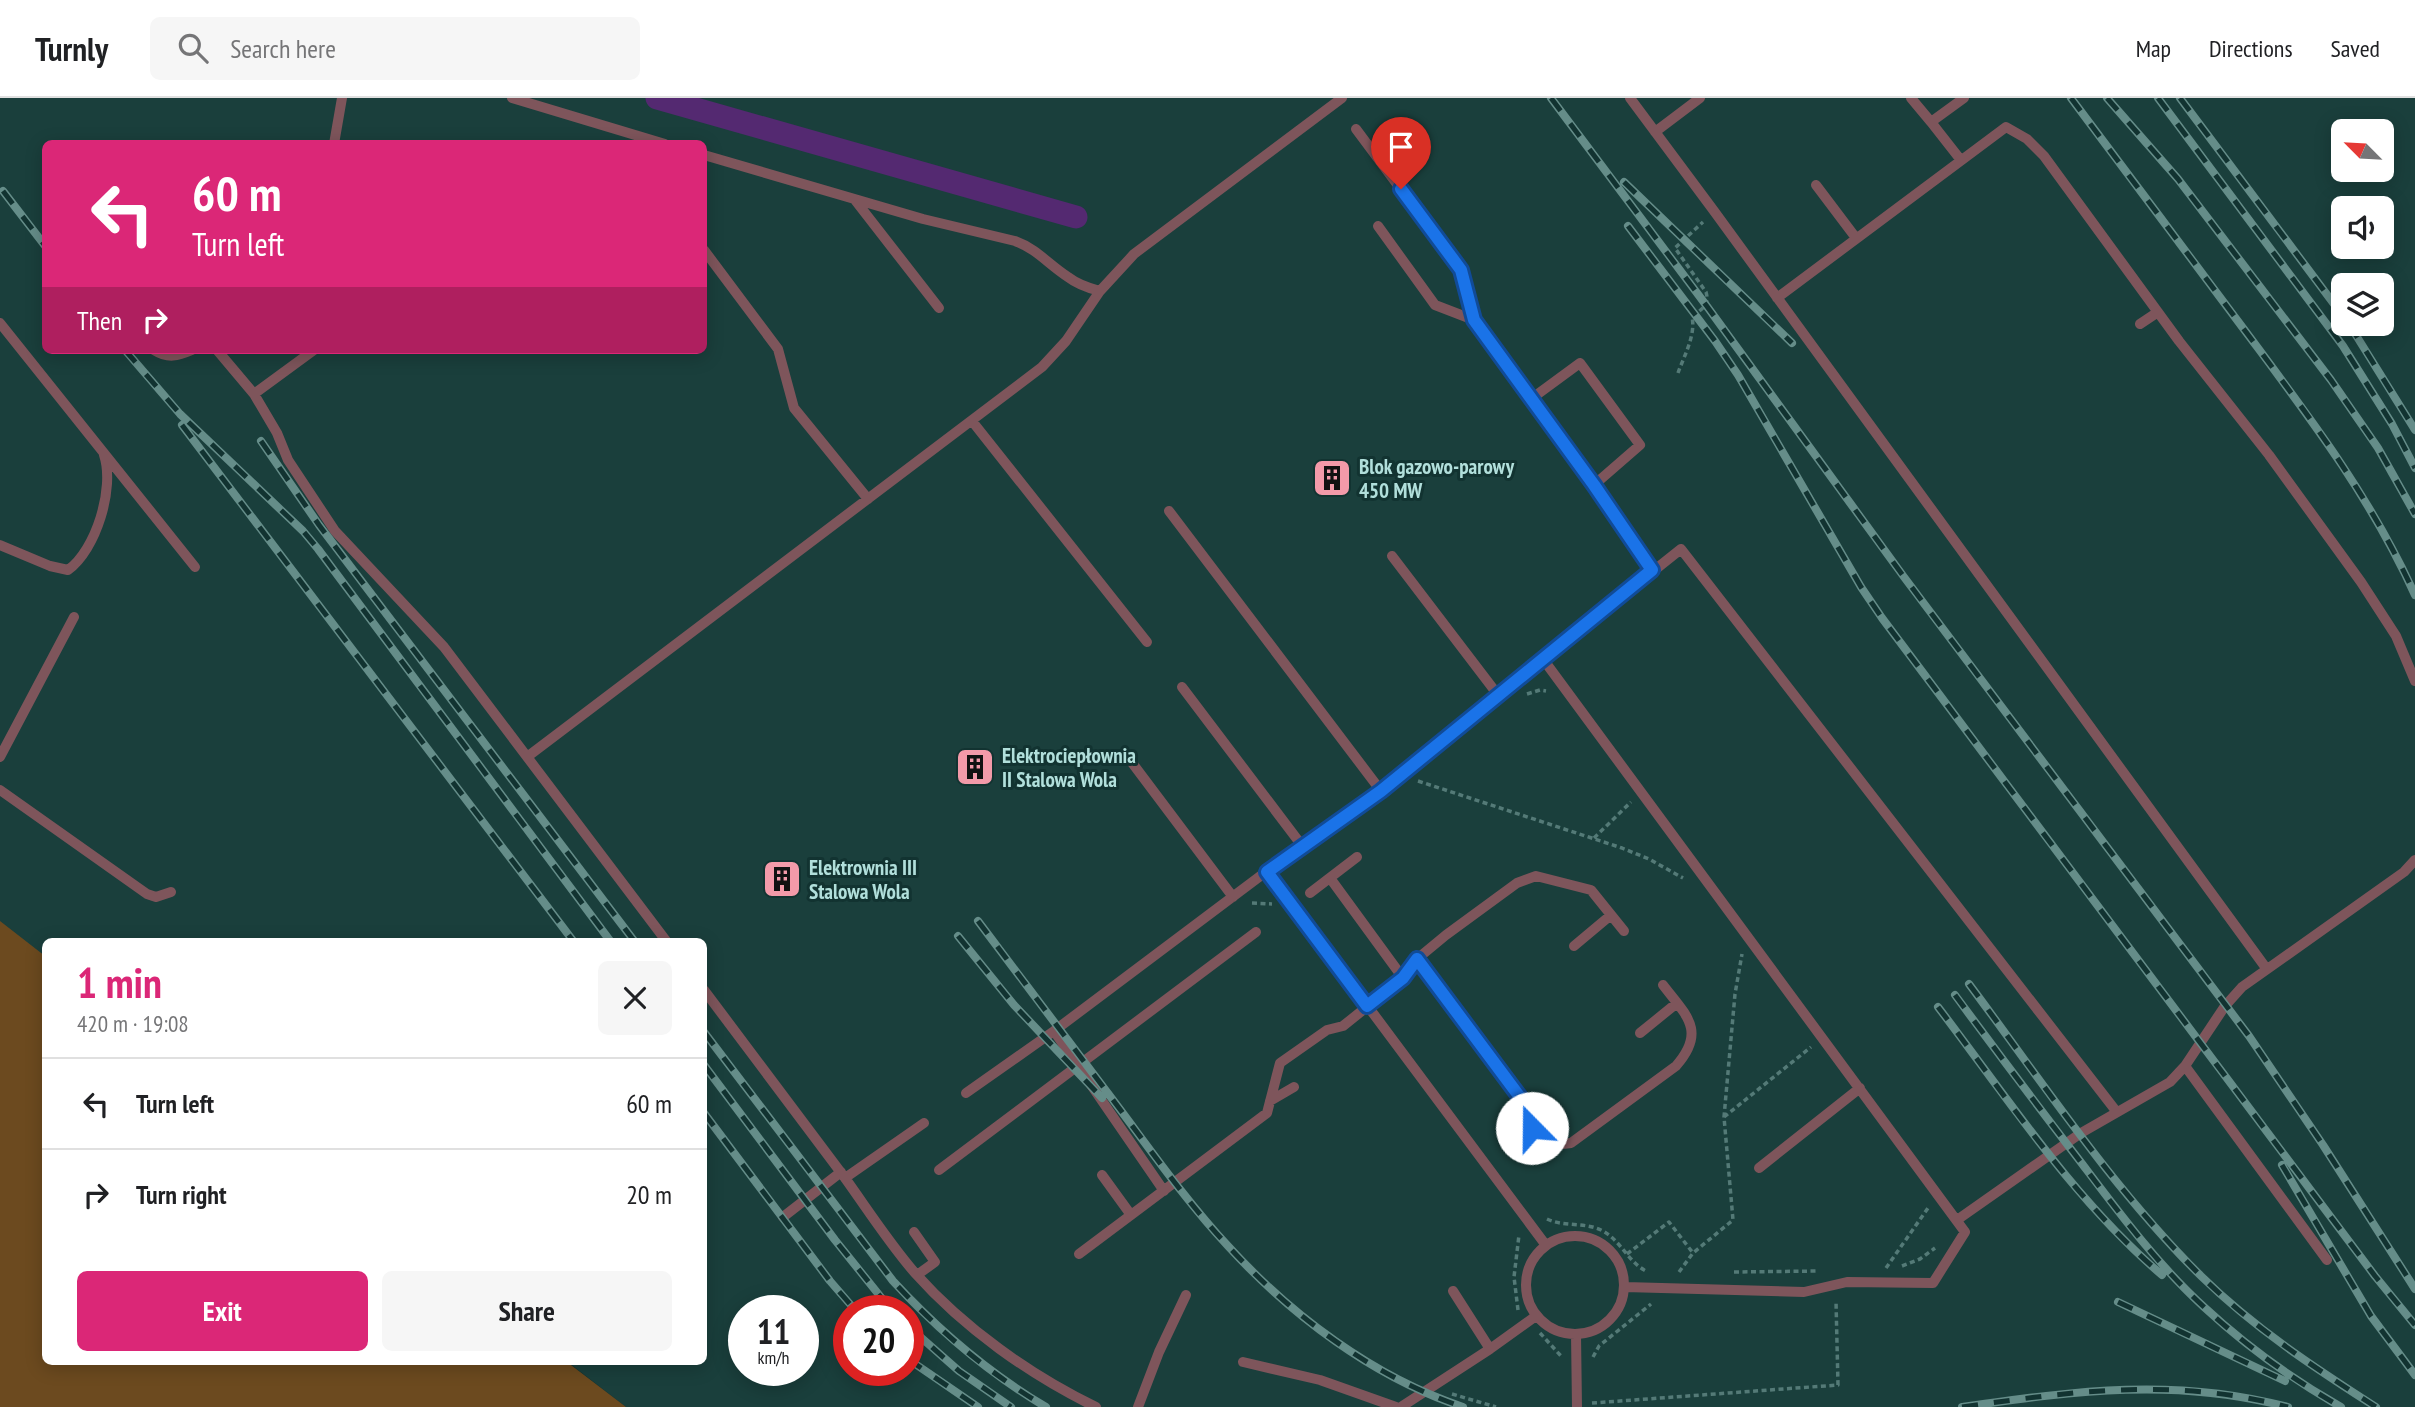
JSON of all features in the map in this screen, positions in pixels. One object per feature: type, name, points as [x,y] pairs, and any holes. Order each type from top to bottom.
[{"type":"lane","points":[[335,140],[342,98]]},
{"type":"lane","points":[[512,98],[649,140]]},
{"type":"lane","points":[[527,757],[1042,368],[1066,341],[1100,291],[1134,254],[1342,98]]},
{"type":"lane","points":[[1630,98],[2266,968]]},
{"type":"lane","points":[[1655,132],[1700,98]]},
{"type":"lane","points":[[1911,98],[1960,159]]},
{"type":"lane","points":[[1931,122],[1964,98]]},
{"type":"lane","points":[[1777,298],[2006,127],[2027,139],[2044,156],[2361,582],[2396,636],[2415,681]]},
{"type":"lane","points":[[1356,129],[1461,270],[1474,320],[1652,570]]},
{"type":"lane","points":[[707,156],[923,219],[1030,246],[1067,277],[1100,291]]},
{"type":"lane","points":[[1815,185],[1856,238]]},
{"type":"lane","points":[[855,200],[939,308]]},
{"type":"lane","points":[[1378,226],[1435,304],[1474,320]]},
{"type":"lane","points":[[707,254],[778,349],[794,408],[868,499]]},
{"type":"lane","points":[[2140,324],[2158,312]]},
{"type":"lane","points":[[0,323],[195,567]]},
{"type":"lane","points":[[161,354],[183,354]]},
{"type":"lane","points":[[220,354],[254,394],[277,433],[288,460],[335,531],[444,647],[664,938]]},
{"type":"lane","points":[[254,394],[309,354]]},
{"type":"lane","points":[[1531,399],[1580,363],[1640,445],[1594,485]]},
{"type":"lane","points":[[972,421],[1147,642]]},
{"type":"lane","points":[[0,545],[50,566],[68,570],[80,562],[96,532],[106,491],[108,467],[102,450]]},
{"type":"lane","points":[[1169,510],[1381,791]]},
{"type":"lane","points":[[966,1093],[1381,791],[1681,549],[2116,1111]]},
{"type":"lane","points":[[1392,556],[1498,695]]},
{"type":"lane","points":[[0,757],[74,617]]},
{"type":"lane","points":[[1543,659],[1965,1231],[1933,1283],[1847,1282],[1804,1292],[1625,1287]]},
{"type":"lane","points":[[1182,687],[1303,847]]},
{"type":"lane","points":[[1130,760],[1235,896]]},
{"type":"lane","points":[[0,790],[147,894],[156,897],[170,892]]},
{"type":"lane","points":[[1310,893],[1357,857]]},
{"type":"lane","points":[[1957,1220],[2116,1111],[2170,1083],[2185,1066],[2225,1006],[2242,987],[2404,872],[2415,860]]},
{"type":"lane","points":[[1267,872],[1545,1244]]},
{"type":"lane","points":[[1079,1254],[1267,1113],[1280,1063],[1327,1030],[1343,1026],[1403,978],[1417,959],[1446,935],[1517,883],[1536,876],[1591,890],[1624,931]]},
{"type":"lane","points":[[1330,878],[1403,978]]},
{"type":"lane","points":[[1574,946],[1611,915]]},
{"type":"lane","points":[[939,1170],[1256,932]]},
{"type":"lane","points":[[1417,959],[1531,1112],[1532,1128],[1543,1141],[1557,1145],[1571,1143],[1676,1066],[1688,1053],[1693,1035],[1692,1025],[1662,985]]},
{"type":"lane","points":[[707,994],[917,1275],[970,1325],[1003,1350],[1048,1381],[1096,1407]]},
{"type":"lane","points":[[1640,1033],[1676,1003]]},
{"type":"lane","points":[[1054,1031],[1164,1191]]},
{"type":"lane","points":[[2185,1066],[2327,1260]]},
{"type":"lane","points":[[1270,1101],[1294,1087]]},
{"type":"lane","points":[[1759,1167],[1860,1088]]},
{"type":"lane","points":[[783,1217],[924,1122]]},
{"type":"lane","points":[[1102,1175],[1131,1214]]},
{"type":"lane","points":[[914,1232],[935,1262],[917,1275]]},
{"type":"lane","points":[[1576,1235],[1591,1237],[1605,1245],[1616,1257],[1623,1271],[1625,1287],[1622,1302],[1614,1315],[1597,1328],[1576,1334],[1553,1330],[1532,1319],[1525,1284],[1531,1262],[1545,1244],[1560,1237],[1576,1235]]},
{"type":"lane","points":[[1453,1291],[1490,1349]]},
{"type":"lane","points":[[1138,1407],[1159,1352],[1186,1295]]},
{"type":"lane","points":[[1243,1362],[1320,1380],[1399,1407],[1532,1319]]},
{"type":"lane","points":[[1576,1334],[1577,1407]]},
{"type":"path","points":[[1678,373],[1694,324],[1692,317],[1706,305],[1708,298],[1675,248],[1714,211]]},
{"type":"path","points":[[1521,695],[1540,690],[1553,693]]},
{"type":"path","points":[[1409,778],[1649,859],[1688,882]]},
{"type":"path","points":[[1593,839],[1632,801]]},
{"type":"path","points":[[1235,896],[1246,904],[1257,902],[1274,905]]},
{"type":"path","points":[[1678,1273],[1693,1253],[1733,1220],[1724,1116],[1735,993],[1743,949],[1751,959]]},
{"type":"path","points":[[1724,1116],[1814,1044]]},
{"type":"path","points":[[1931,1203],[1885,1269],[1920,1259],[1940,1244]]},
{"type":"path","points":[[1543,1217],[1557,1224],[1601,1230],[1614,1239],[1644,1271],[1657,1273]]},
{"type":"path","points":[[1627,1254],[1669,1222],[1693,1253]]},
{"type":"path","points":[[1516,1226],[1519,1236],[1514,1277],[1516,1308],[1532,1319],[1554,1346],[1562,1364]]},
{"type":"path","points":[[1733,1272],[1830,1270]]},
{"type":"path","points":[[1668,1273],[1692,1273]]},
{"type":"path","points":[[1592,1393],[1592,1405],[1838,1385],[1836,1301],[1842,1296],[1847,1282]]},
{"type":"path","points":[[1592,1363],[1593,1354],[1599,1346],[1665,1289]]},
{"type":"path","points":[[1433,1387],[1496,1407]]},
{"type":"shaded area","points":[[0,98],[2415,98],[2415,1407],[626,1407],[572,1365],[707,1365],[707,938],[42,938],[42,956],[0,922]]},
{"type":"shaded area","points":[[0,921],[42,954],[42,1365],[571,1365],[626,1407],[0,1407]]},
{"type":"waterway","points":[[657,98],[1076,217]]},
{"type":"railway","points":[[1551,98],[1904,577],[2249,1036],[2415,1289]]},
{"type":"railway","points":[[2071,98],[2316,427],[2379,524],[2415,595]]},
{"type":"railway","points":[[2107,98],[2178,179],[2331,380],[2378,448],[2415,514]]},
{"type":"railway","points":[[2158,98],[2343,346],[2392,424],[2415,468]]},
{"type":"railway","points":[[2180,98],[2331,300]]},
{"type":"railway","points":[[1624,182],[1792,343]]},
{"type":"railway","points":[[3,191],[42,242]]},
{"type":"railway","points":[[1628,226],[1738,375],[1861,587],[1882,618],[2375,1276],[2415,1325]]},
{"type":"railway","points":[[2356,336],[2415,430]]},
{"type":"railway","points":[[128,354],[180,414],[303,531],[318,549],[608,938]]},
{"type":"railway","points":[[182,425],[571,938]]},
{"type":"railway","points":[[261,441],[319,525],[632,938]]},
{"type":"railway","points":[[978,921],[1184,1194],[1252,1271],[1306,1319],[1366,1361],[1397,1379],[1463,1407]]},
{"type":"railway","points":[[958,936],[1014,1005],[1102,1098]]},
{"type":"railway","points":[[1969,984],[2108,1171],[2169,1243],[2221,1295],[2264,1330],[2376,1407]]},
{"type":"railway","points":[[1955,995],[2111,1202],[2171,1274],[2204,1307],[2253,1348],[2341,1407]]},
{"type":"railway","points":[[1938,1007],[2071,1181],[2099,1214],[2162,1275]]},
{"type":"railway","points":[[707,1036],[893,1281],[965,1350],[1046,1407]]},
{"type":"railway","points":[[707,1069],[879,1295]]},
{"type":"railway","points":[[707,1117],[842,1295]]},
{"type":"railway","points":[[2282,1165],[2371,1316],[2415,1375]]},
{"type":"railway","points":[[2118,1302],[2285,1381]]},
{"type":"railway","points":[[924,1340],[959,1371],[1011,1407]]},
{"type":"railway","points":[[924,1370],[978,1407]]},
{"type":"railway","points":[[1962,1407],[2045,1396],[2125,1390],[2205,1392],[2288,1407]]},
{"type":"place","name":"Blok gazowo-parowy 450 MW","points":[[1332,478]]},
{"type":"place","name":"Elektrociepłownia II Stalowa Wola","points":[[975,767]]},
{"type":"place","name":"Elektrownia III Stalowa Wola","points":[[782,879]]},
{"type":"route","points":[[1401,189],[1461,270],[1474,320],[1652,570],[1381,791],[1267,872],[1367,1006],[1403,978],[1417,959],[1531,1112],[1532,1128]]}]
